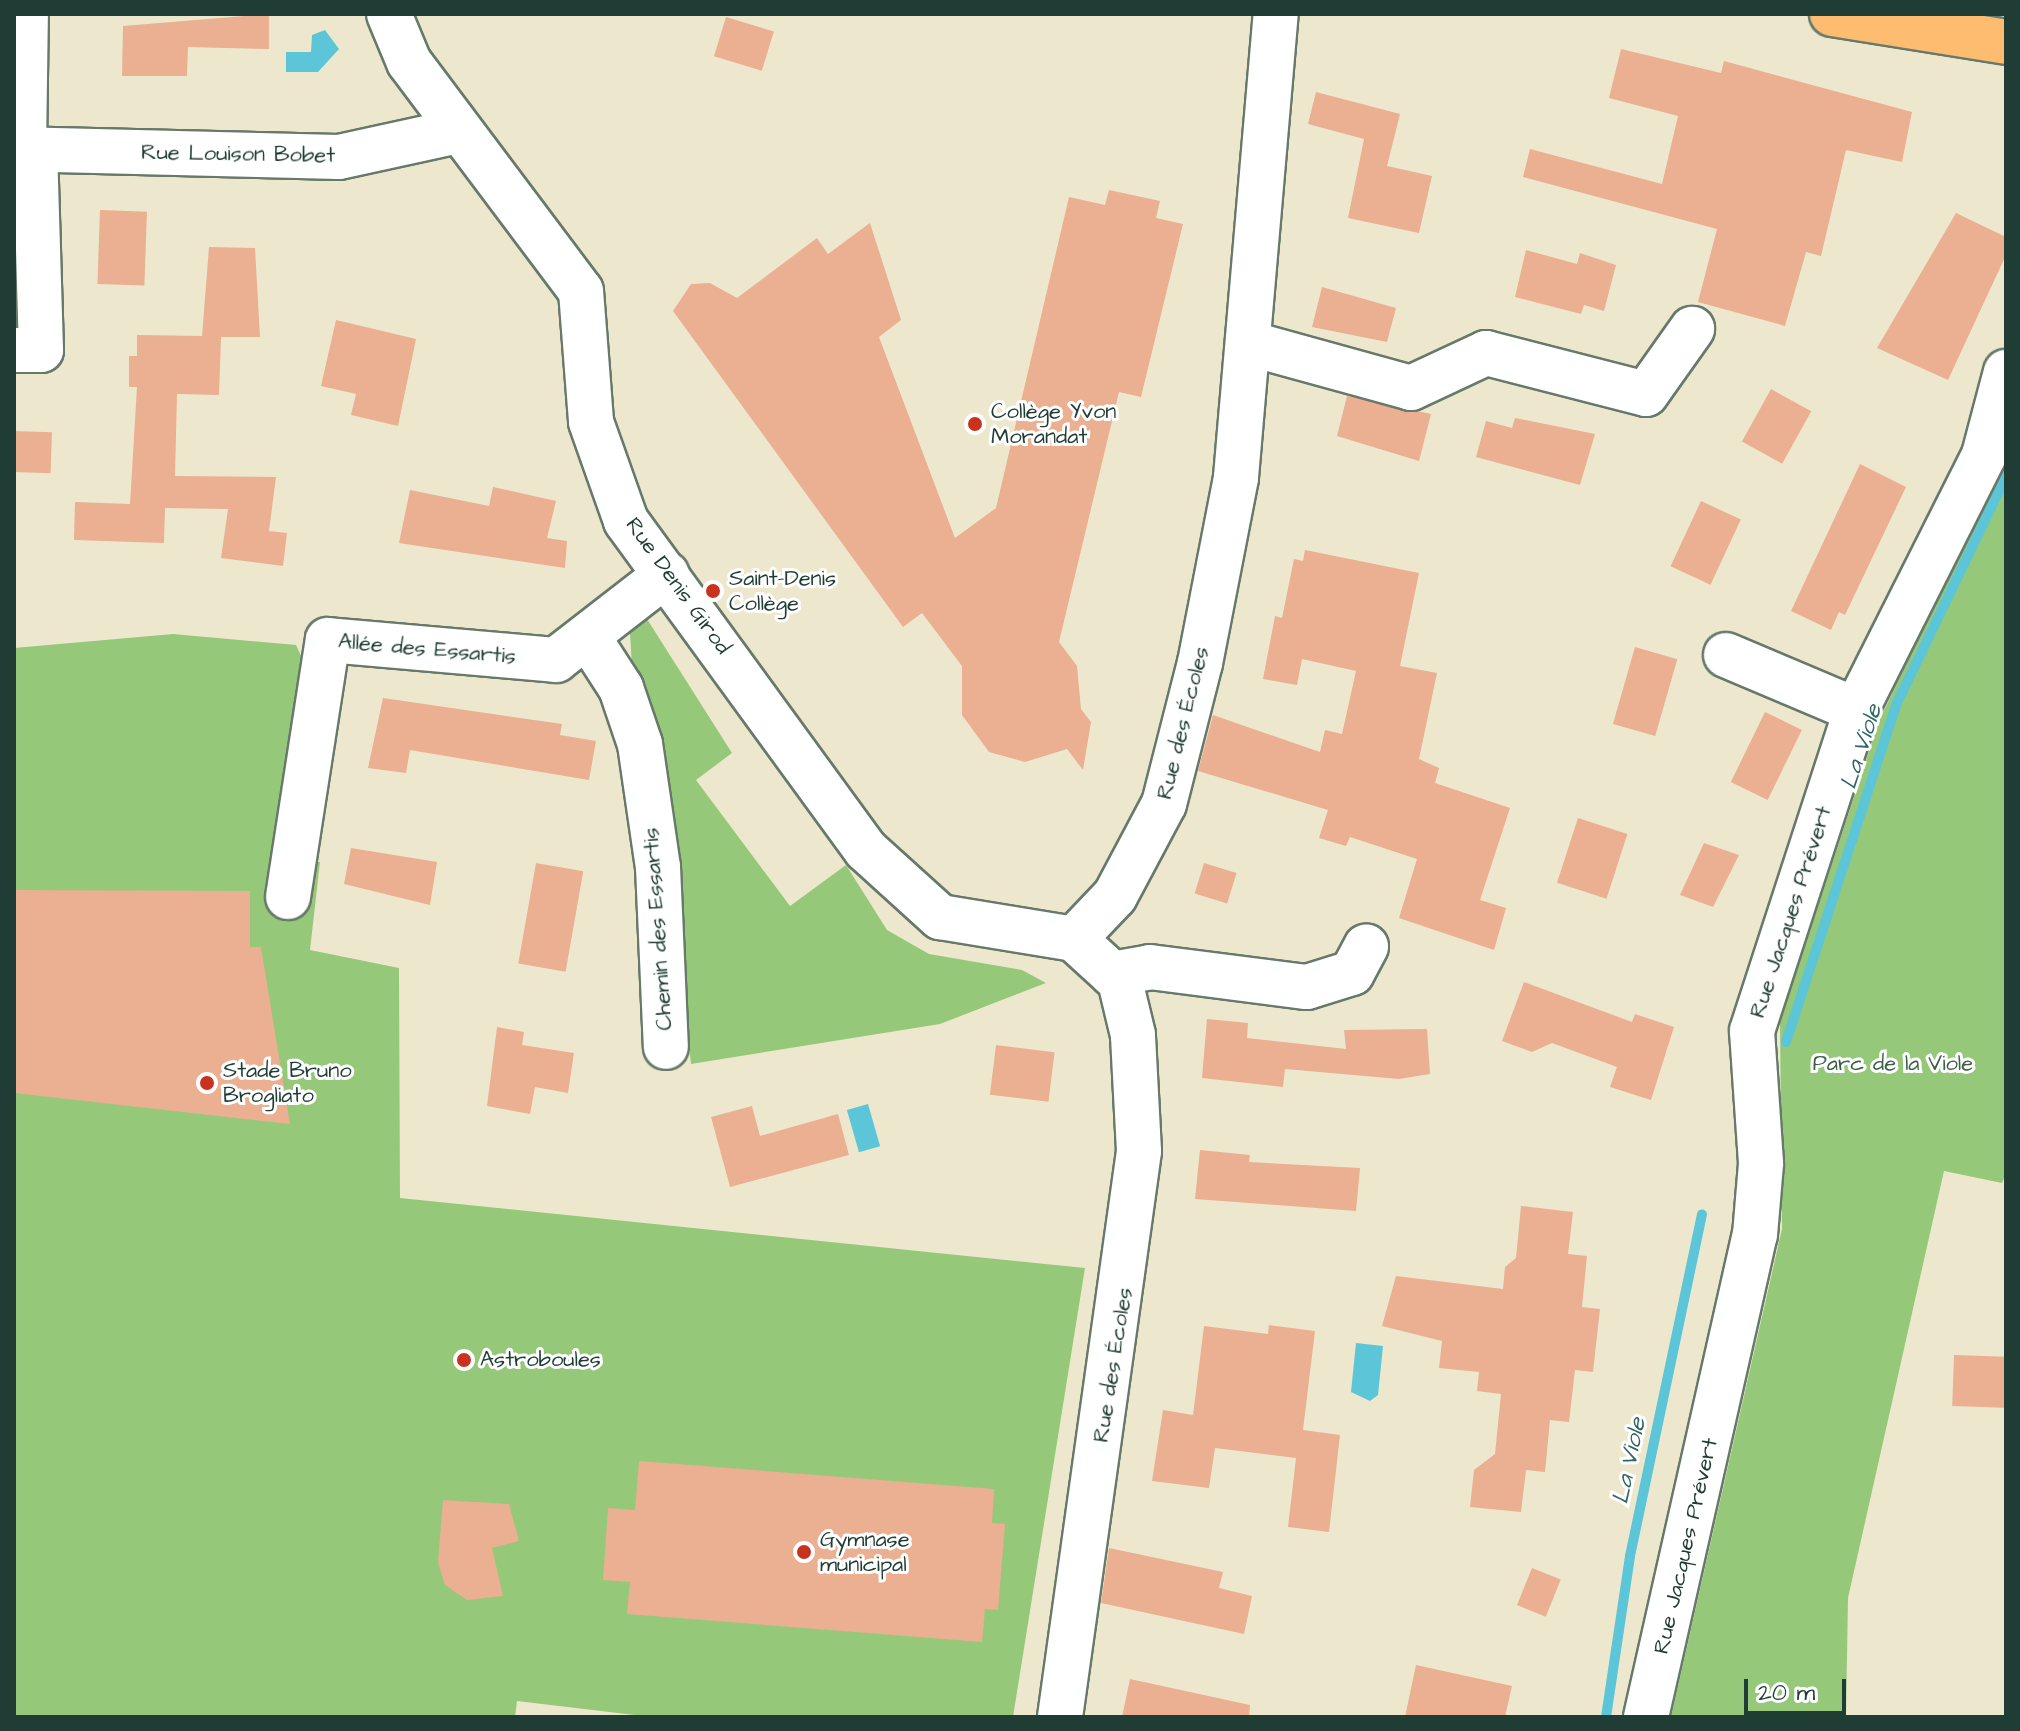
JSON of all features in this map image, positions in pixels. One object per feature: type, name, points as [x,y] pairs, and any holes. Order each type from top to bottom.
[{"type":"main road","points":[[1832,14],[1949,39],[2006,42]]},
{"type":"street","points":[[14,350],[41,350],[24,149],[26,14]]},
{"type":"street","name":"Rue Denis Girod","points":[[389,14],[409,62],[581,291],[591,422],[626,521],[866,850],[906,890],[967,927],[1074,939]]},
{"type":"street","name":"Rue des Écoles","points":[[1060,1717],[1139,1151],[1133,1035],[1112,974],[1074,939],[1115,896],[1164,804],[1233,493],[1276,14]]},
{"type":"street","name":"Rue Louison Bobet","points":[[24,149],[339,157],[458,131]]},
{"type":"street","points":[[1248,343],[1411,388],[1486,353],[1646,394],[1692,329]]},
{"type":"street","name":"Rue Jacques Prévert","points":[[1646,1717],[1755,1235],[1761,1163],[1752,1031],[1856,710],[1984,455],[2006,372]]},
{"type":"street","points":[[588,637],[667,574]]},
{"type":"street","name":"Allée des Essartis","points":[[288,897],[328,640],[556,660],[588,637]]},
{"type":"street","name":"Chemin des Essartis","points":[[588,637],[621,688],[640,744],[658,867],[666,1047]]},
{"type":"street","points":[[1726,655],[1856,710]]},
{"type":"street","points":[[1112,974],[1150,967],[1307,987],[1352,973],[1366,947]]},
{"type":"green space","name":"Parc de la Viole","points":[[2006,455],[2006,1173],[2002,1183],[1944,1171],[1848,1598],[1846,1717],[1671,1717],[1782,1229],[1780,1022],[1879,721]]},
{"type":"green space","points":[[647,619],[732,753],[696,780],[790,906],[846,865],[887,930],[929,954],[1022,970],[1046,983],[940,1024],[691,1064],[662,806],[633,683],[630,633]]},
{"type":"green space","name":"Stade Bruno Brogliato","points":[[173,634],[296,645],[310,675],[287,860],[320,862],[310,950],[399,968],[400,1198],[1085,1268],[1013,1717],[651,1717],[517,1701],[515,1717],[14,1717],[14,648]]},
{"type":"water","points":[[325,30],[339,49],[318,72],[286,72],[286,52],[311,52],[312,35]]},
{"type":"water","points":[[868,1104],[880,1146],[859,1152],[847,1110]]},
{"type":"water","points":[[1356,1343],[1383,1346],[1378,1395],[1370,1401],[1351,1392]]},
{"type":"building","points":[[269,14],[269,49],[188,47],[187,76],[122,76],[123,26]]},
{"type":"building","points":[[726,17],[774,32],[762,71],[714,56]]},
{"type":"building","points":[[1621,49],[1721,73],[1724,61],[1912,112],[1902,162],[1846,150],[1821,256],[1806,252],[1785,326],[1698,302],[1717,229],[1523,177],[1530,149],[1662,184],[1678,116],[1609,98]]},
{"type":"building","points":[[1316,92],[1400,114],[1387,166],[1432,176],[1419,233],[1348,218],[1364,139],[1308,124]]},
{"type":"building","points":[[1109,190],[1160,201],[1156,218],[1183,224],[1141,397],[1119,392],[1059,642],[1077,666],[1081,709],[1091,722],[1083,770],[1067,749],[1025,762],[989,752],[962,715],[962,666],[922,613],[903,627],[673,311],[691,284],[710,283],[737,298],[817,238],[828,254],[870,223],[901,320],[879,337],[955,538],[996,508],[1069,197],[1105,205]]},
{"type":"building","points":[[100,210],[147,212],[144,286],[97,284]]},
{"type":"building","points":[[1956,213],[2006,237],[2006,255],[1948,380],[1877,348]]},
{"type":"building","points":[[209,247],[255,248],[260,337],[221,337],[219,395],[177,394],[175,476],[276,477],[269,531],[287,533],[283,566],[221,558],[228,509],[165,508],[164,543],[74,540],[75,502],[130,504],[137,387],[129,387],[129,356],[137,356],[137,335],[202,336]]},
{"type":"building","points":[[1526,250],[1577,264],[1580,253],[1616,265],[1604,311],[1584,305],[1581,314],[1515,297]]},
{"type":"building","points":[[1322,287],[1396,308],[1387,342],[1312,327]]},
{"type":"building","points":[[336,320],[416,339],[398,426],[351,415],[356,394],[321,386]]},
{"type":"building","points":[[1771,389],[1811,411],[1782,464],[1742,441]]},
{"type":"building","points":[[1347,396],[1431,414],[1419,461],[1337,436]]},
{"type":"building","points":[[1515,418],[1595,434],[1580,485],[1476,457],[1486,421],[1512,428]]},
{"type":"building","points":[[14,431],[52,432],[51,473],[14,472]]},
{"type":"building","points":[[1860,464],[1906,487],[1845,615],[1839,612],[1831,630],[1791,611]]},
{"type":"building","points":[[493,487],[556,501],[547,538],[567,541],[565,568],[399,543],[410,490],[489,506]]},
{"type":"building","points":[[1701,501],[1741,520],[1710,585],[1671,566]]},
{"type":"building","points":[[1305,550],[1419,573],[1400,666],[1437,673],[1419,759],[1439,768],[1435,783],[1510,808],[1480,900],[1506,908],[1494,950],[1399,918],[1417,859],[1350,837],[1346,846],[1319,838],[1328,810],[1198,771],[1213,715],[1320,752],[1325,730],[1342,734],[1356,671],[1302,659],[1297,685],[1263,679],[1275,616],[1282,618],[1294,559],[1303,561]]},
{"type":"building","points":[[1635,647],[1677,659],[1655,736],[1613,724]]},
{"type":"building","points":[[383,698],[562,724],[560,735],[596,741],[589,780],[410,750],[406,773],[368,768]]},
{"type":"building","points":[[1765,712],[1802,730],[1768,800],[1731,782]]},
{"type":"building","points":[[1578,818],[1627,834],[1606,899],[1557,883]]},
{"type":"building","points":[[1704,843],[1739,855],[1713,907],[1680,895]]},
{"type":"building","points":[[351,848],[437,862],[430,905],[344,884]]},
{"type":"building","points":[[536,863],[583,871],[566,972],[518,963]]},
{"type":"building","points":[[1204,863],[1237,873],[1227,904],[1195,894]]},
{"type":"building","points":[[14,890],[250,891],[250,947],[261,947],[290,1124],[14,1093]]},
{"type":"building","points":[[1524,982],[1632,1022],[1635,1014],[1674,1027],[1651,1100],[1610,1087],[1617,1067],[1552,1043],[1532,1052],[1502,1041]]},
{"type":"building","points":[[1207,1019],[1248,1023],[1247,1038],[1346,1049],[1344,1030],[1427,1029],[1430,1074],[1399,1079],[1285,1069],[1283,1087],[1202,1078]]},
{"type":"building","points":[[497,1027],[524,1032],[522,1045],[574,1053],[568,1093],[535,1087],[530,1114],[487,1106]]},
{"type":"building","points":[[996,1045],[1055,1052],[1048,1102],[990,1095]]},
{"type":"building","points":[[752,1106],[760,1136],[838,1114],[849,1155],[730,1187],[711,1117]]},
{"type":"building","points":[[1200,1150],[1250,1155],[1249,1162],[1360,1168],[1356,1211],[1195,1199]]},
{"type":"building","points":[[1521,1206],[1573,1212],[1568,1254],[1587,1256],[1582,1307],[1600,1309],[1593,1372],[1575,1370],[1569,1422],[1550,1420],[1545,1472],[1526,1470],[1521,1512],[1470,1507],[1474,1470],[1495,1454],[1501,1394],[1477,1391],[1479,1372],[1439,1368],[1442,1341],[1382,1326],[1396,1276],[1503,1289],[1505,1267],[1516,1258]]},
{"type":"building","points":[[1269,1325],[1315,1331],[1303,1430],[1340,1435],[1329,1532],[1288,1527],[1296,1458],[1215,1448],[1209,1488],[1152,1481],[1163,1410],[1193,1415],[1204,1326],[1268,1334]]},
{"type":"building","points":[[1954,1355],[2006,1357],[2004,1408],[1952,1406]]},
{"type":"building","name":"Gymnase municipal","points":[[639,1461],[994,1489],[992,1523],[1005,1524],[998,1610],[985,1609],[982,1642],[627,1614],[630,1582],[603,1580],[608,1508],[635,1510]]},
{"type":"building","points":[[443,1500],[509,1504],[519,1541],[492,1548],[503,1596],[467,1600],[445,1585],[438,1562]]},
{"type":"building","points":[[1109,1548],[1223,1572],[1219,1588],[1252,1596],[1244,1634],[1101,1603]]},
{"type":"building","points":[[1532,1568],[1561,1580],[1546,1617],[1517,1605]]},
{"type":"building","points":[[1416,1665],[1512,1686],[1505,1717],[1405,1717]]},
{"type":"building","points":[[1130,1679],[1250,1705],[1249,1717],[1122,1717]]},
{"type":"waterway","name":"La Viole","points":[[1786,1042],[1897,703],[2006,477]]},
{"type":"waterway","name":"La Viole","points":[[1606,1717],[1630,1556],[1702,1215]]},
{"type":"place","name":"Collège Yvon Morandat","points":[[975,424]]},
{"type":"place","name":"Saint-Denis Collège","points":[[713,591]]},
{"type":"place","name":"Stade Bruno Brogliato","points":[[207,1083]]},
{"type":"place","name":"Astroboules","points":[[464,1360]]},
{"type":"place","name":"Gymnase municipal","points":[[804,1552]]}]
